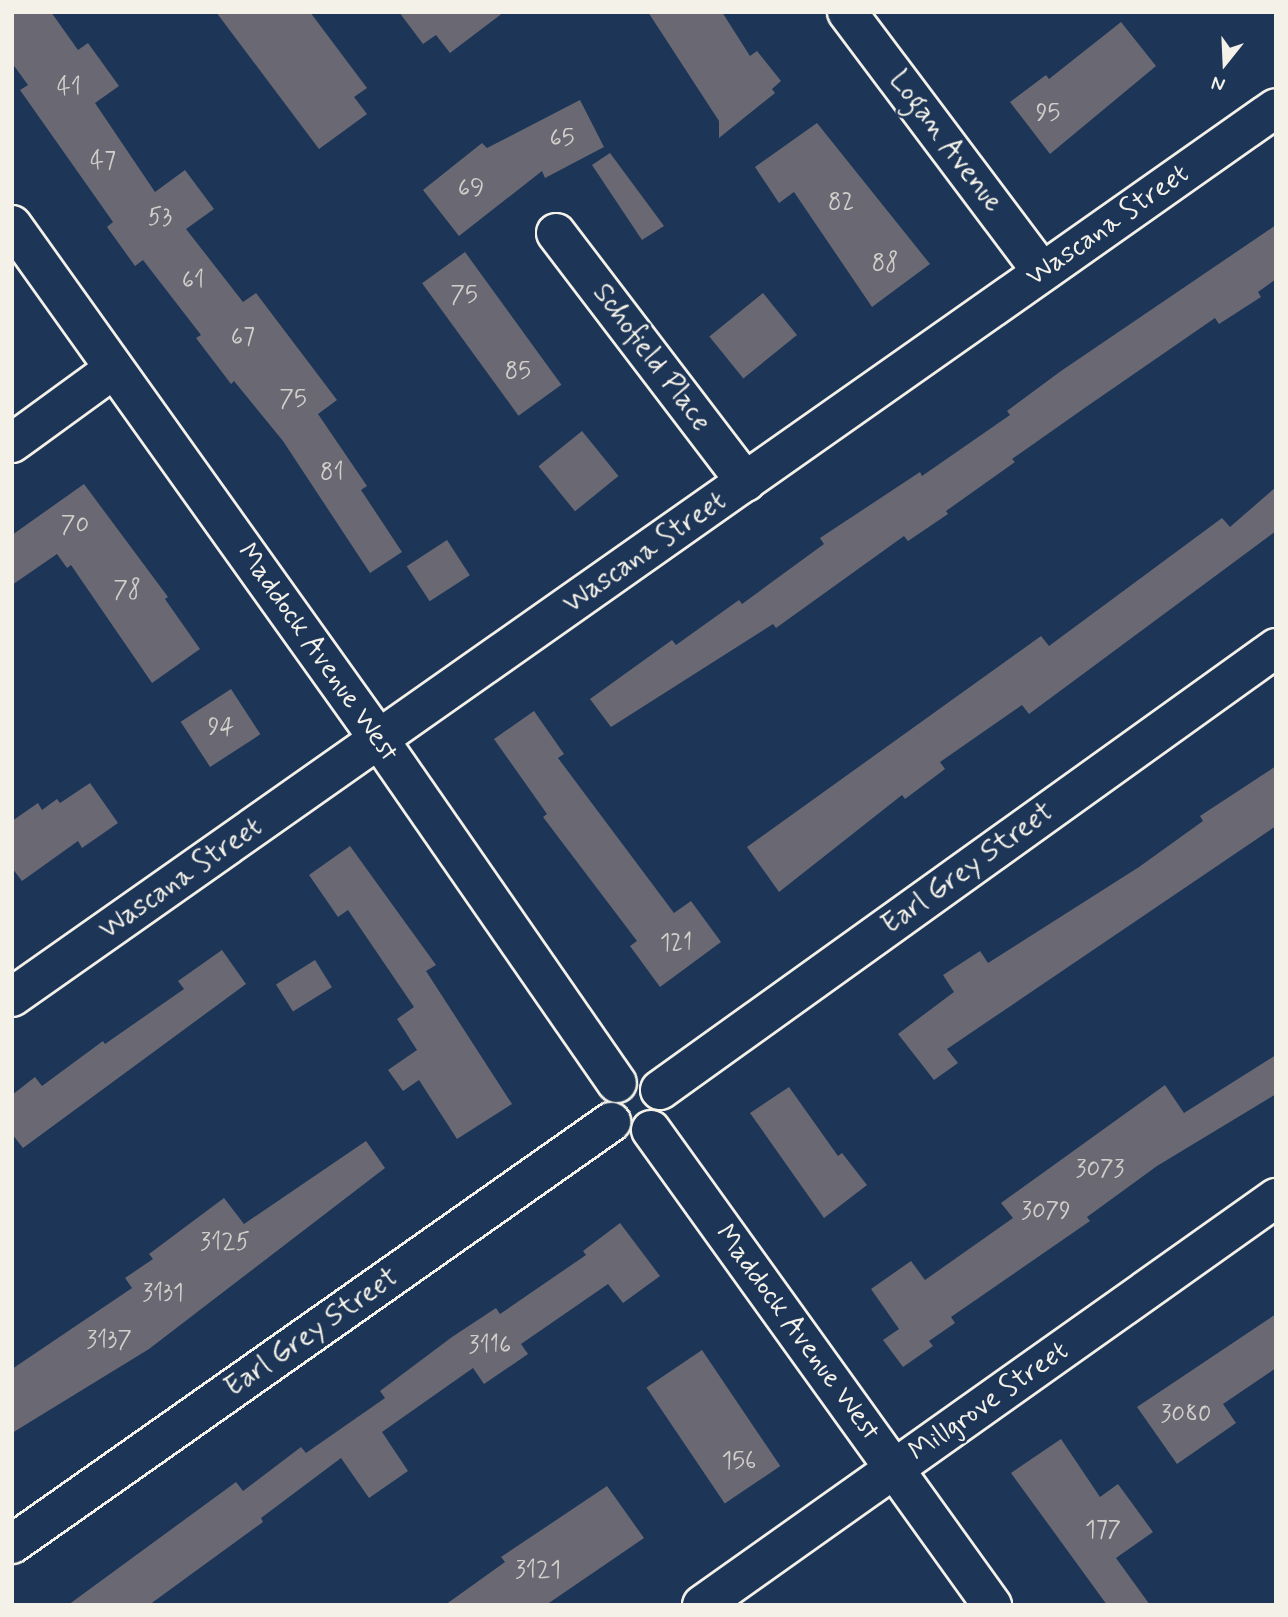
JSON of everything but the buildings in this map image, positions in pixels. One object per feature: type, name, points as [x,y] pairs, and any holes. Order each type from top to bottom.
[{"type":"street","name":"Logan Avenue","points":[[847,12],[1042,272]]},
{"type":"street","name":"Wascana Street","points":[[12,997],[380,741],[1276,108]]},
{"type":"street","name":"Maddock Avenue West","points":[[12,225],[380,741],[617,1083]]},
{"type":"street","name":"Schofield Place","points":[[556,233],[746,482]]},
{"type":"street","points":[[12,443],[114,369]]},
{"type":"street","name":"Earl Grey Street","points":[[660,1090],[1276,648]]},
{"type":"street","points":[[645,1078],[660,1090],[662,1116],[650,1130],[625,1133],[611,1122],[606,1105],[617,1083],[645,1078]]},
{"type":"street","name":"Earl Grey Street","points":[[12,1544],[611,1122]]},
{"type":"street","name":"Maddock Avenue West","points":[[650,1130],[992,1605]]},
{"type":"street","name":"Millgrove Street","points":[[702,1605],[1276,1198]]}]
